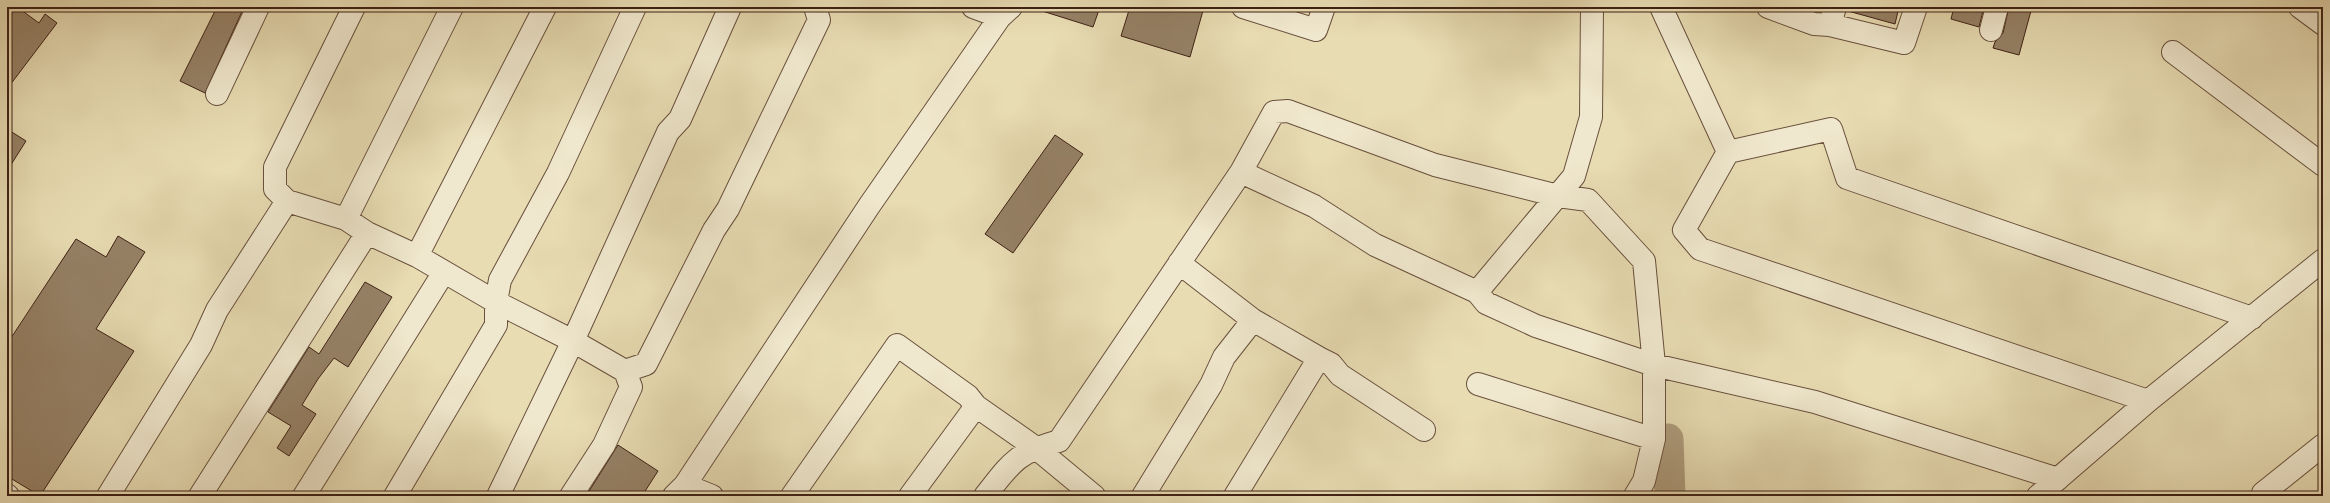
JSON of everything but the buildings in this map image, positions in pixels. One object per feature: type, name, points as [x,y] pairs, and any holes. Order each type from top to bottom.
[{"type":"street","points":[[217,94],[258,7]]},
{"type":"street","points":[[354,7],[275,167],[275,189],[287,201],[346,219],[368,233],[417,256],[496,302],[573,341],[625,371],[631,387],[604,445],[571,496]]},
{"type":"street","points":[[346,219],[452,7]]},
{"type":"street","points":[[417,256],[545,7]]},
{"type":"street","points":[[394,496],[496,325],[496,302],[500,280],[558,173],[635,7]]},
{"type":"street","points":[[498,496],[573,341],[668,132],[680,119],[730,7]]},
{"type":"street","points":[[625,371],[646,364],[714,230],[728,209],[820,20],[815,7]]},
{"type":"street","points":[[712,496],[680,490],[869,206],[1006,12],[973,7]]},
{"type":"street","points":[[1243,7],[1316,30],[1324,7]]},
{"type":"street","points":[[1477,292],[1574,176],[1591,117],[1592,7]]},
{"type":"street","points":[[1661,7],[1728,152]]},
{"type":"street","points":[[1768,7],[1814,24],[1832,16],[1904,43],[1916,7]]},
{"type":"street","points":[[1991,30],[1997,7]]},
{"type":"street","points":[[2300,7],[2323,24]]},
{"type":"street","points":[[2172,52],[2323,165]]},
{"type":"street","points":[[985,496],[1013,460],[1036,448],[1060,441],[1241,172],[1274,112],[1288,111],[1435,165],[1558,196],[1588,200],[1644,261],[1654,365],[1654,439],[1644,480],[1635,496]]},
{"type":"street","points":[[2148,402],[1700,249],[1684,230],[1728,152],[1831,129],[1847,178],[2252,318]]},
{"type":"street","points":[[1241,172],[1314,206],[1375,244],[1477,292],[1486,303],[1536,326],[1654,365],[1814,402],[2058,479]]},
{"type":"street","points":[[108,496],[201,346],[217,310],[287,201]]},
{"type":"street","points":[[200,496],[368,233]]},
{"type":"street","points":[[2038,496],[2148,402],[2323,260]]},
{"type":"street","points":[[1179,263],[1253,320],[1331,364],[1340,375],[1424,430]]},
{"type":"street","points":[[304,496],[444,272]]},
{"type":"street","points":[[1143,496],[1211,385],[1224,357],[1253,320]]},
{"type":"street","points":[[795,495],[897,345],[968,396],[976,406],[1036,448],[1094,496]]},
{"type":"street","points":[[1235,496],[1319,358]]},
{"type":"street","points":[[1478,384],[1654,439]]},
{"type":"street","points":[[910,496],[976,406]]},
{"type":"street","points":[[2263,493],[2323,445]]},
{"type":"waterway","points":[[1668,439],[1670,496]]}]
